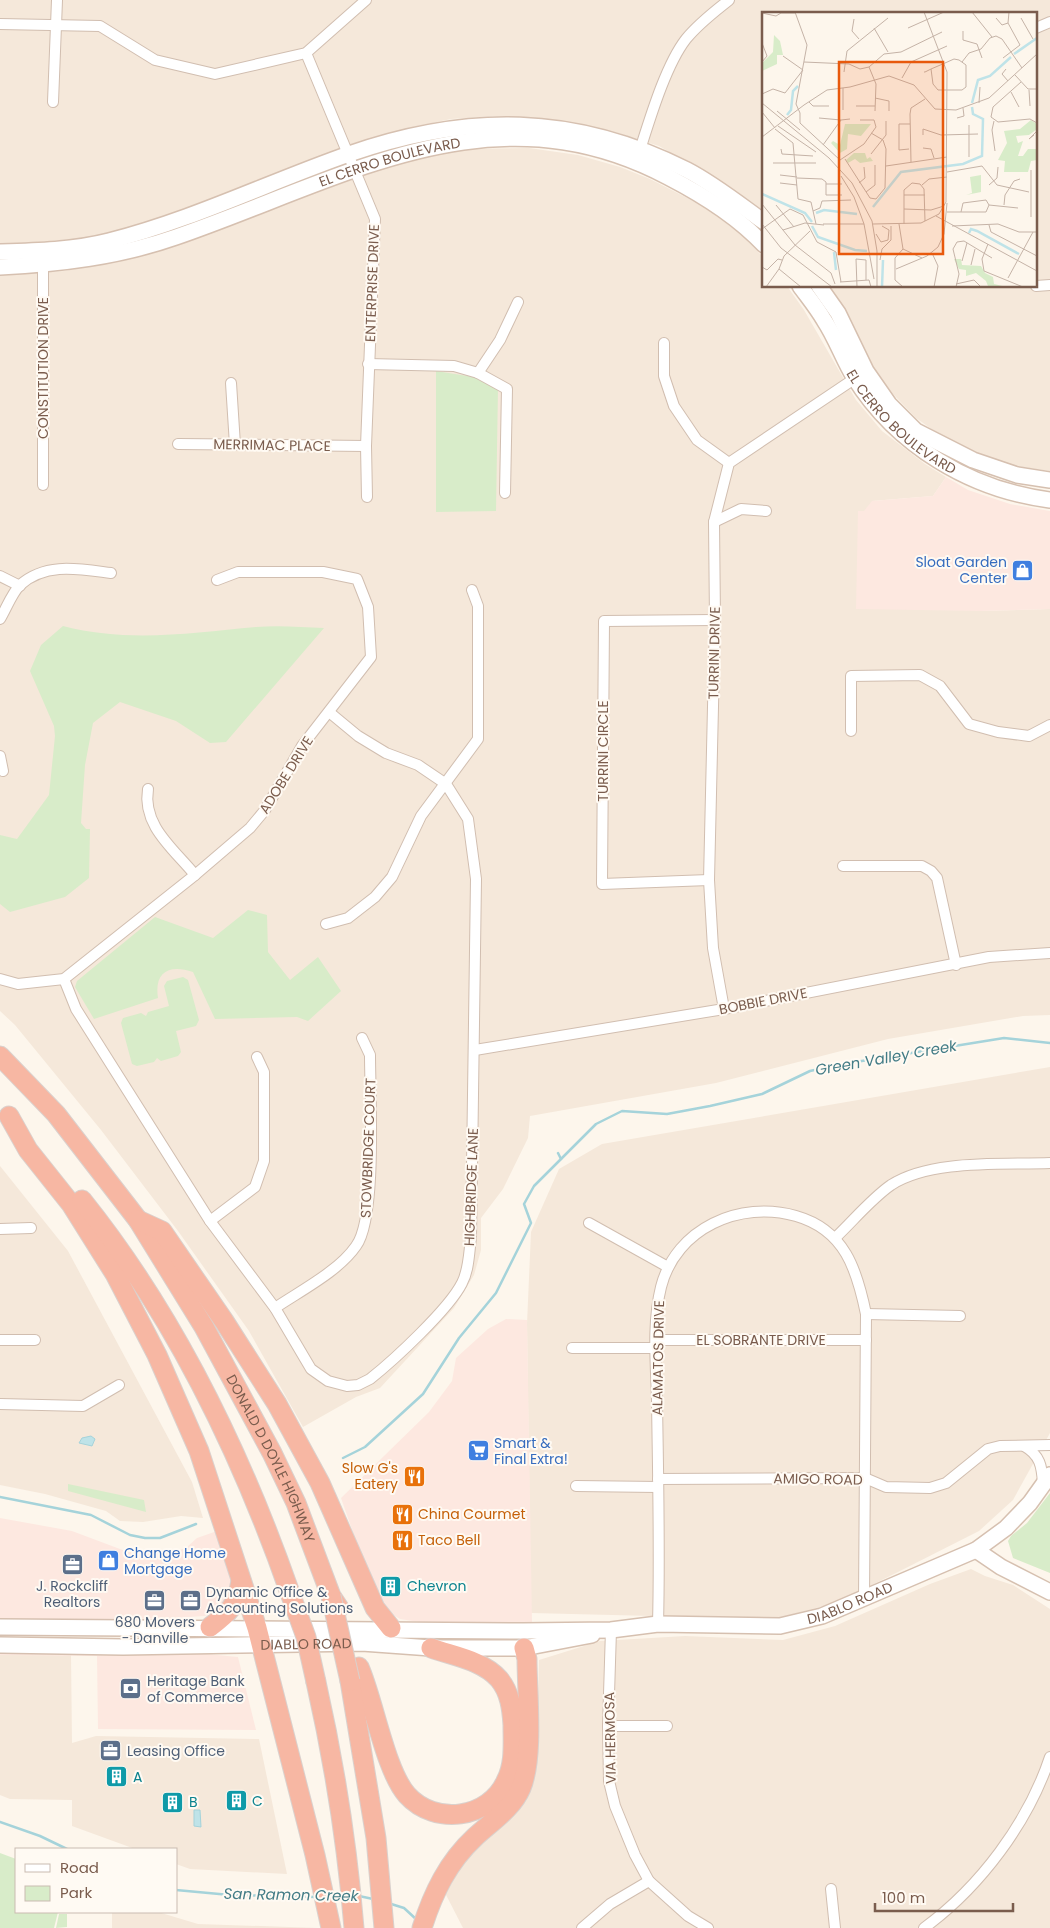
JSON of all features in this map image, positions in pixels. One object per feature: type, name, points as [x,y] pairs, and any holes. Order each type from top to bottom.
[{"type":"highway","name":"DONALD D DOYLE HIGHWAY","points":[[0,1056],[56,1114],[138,1220],[204,1327],[272,1453],[296,1503],[335,1602],[354,1674],[376,1838],[384,1928]]},
{"type":"highway","name":"DONALD D DOYLE HIGHWAY","points":[[5,1111],[41,1148],[89,1208],[137,1276],[176,1340],[214,1410],[242,1468],[306,1636],[334,1762],[347,1843],[354,1928]]},
{"type":"highway","points":[[5,1111],[28,1150],[71,1204],[93,1238],[148,1338],[199,1451],[259,1636],[315,1855],[330,1928]]},
{"type":"highway","points":[[138,1220],[162,1232],[252,1363],[320,1483],[375,1608],[391,1628]]},
{"type":"highway","points":[[210,1627],[224,1617],[238,1599],[240,1581]]},
{"type":"highway","points":[[422,1928],[439,1884],[460,1852],[502,1814],[514,1801],[521,1788],[527,1756],[527,1659],[523,1640]]},
{"type":"highway","points":[[354,1674],[394,1771],[408,1795],[429,1810],[455,1815],[467,1813],[491,1802],[507,1780],[512,1759],[511,1703],[500,1680],[490,1671],[478,1664],[431,1648]]},
{"type":"street","points":[[53,102],[57,0]]},
{"type":"street","points":[[0,24],[100,26],[156,60],[215,74],[306,53],[366,0]]},
{"type":"street","points":[[638,155],[672,63],[685,40],[702,21],[729,0]]},
{"type":"street","points":[[1038,27],[1050,22]]},
{"type":"street","name":"ENTERPRISE DRIVE","points":[[306,53],[356,169],[374,219],[368,364],[367,497]]},
{"type":"street","name":"EL CERRO BOULEVARD","points":[[0,267],[108,242],[170,223],[349,154],[424,132],[484,124],[553,127],[598,136],[638,155],[711,202],[754,234],[762,243]]},
{"type":"street","name":"EL CERRO BOULEVARD","points":[[0,252],[43,258],[114,255],[176,238],[356,169],[410,151],[436,145],[507,138],[571,144],[638,155],[688,170],[762,221]]},
{"type":"street","name":"CONSTITUTION DRIVE","points":[[43,258],[43,485]]},
{"type":"street","name":"EL CERRO BOULEVARD","points":[[801,288],[860,375],[886,419],[903,435],[935,459],[980,483],[1050,500]]},
{"type":"street","name":"EL CERRO BOULEVARD","points":[[820,288],[838,313],[860,375],[916,431],[973,460],[1017,475],[1050,480]]},
{"type":"street","points":[[478,373],[500,340],[518,302]]},
{"type":"street","points":[[664,343],[664,376],[674,406],[697,440],[729,464],[860,375]]},
{"type":"street","points":[[368,364],[454,366],[478,373],[507,389],[505,493]]},
{"type":"street","points":[[230,383],[235,445]]},
{"type":"street","name":"MERRIMAC PLACE","points":[[178,444],[366,446]]},
{"type":"street","name":"TURRINI DRIVE","points":[[724,1009],[713,948],[709,880],[714,522],[729,464]]},
{"type":"street","points":[[714,522],[741,509],[766,511]]},
{"type":"street","points":[[0,619],[20,586],[48,569],[79,569],[111,573]]},
{"type":"street","name":"ADOBE DRIVE","points":[[64,979],[195,875],[250,828],[265,810],[302,746],[371,657],[368,607],[357,579],[323,572],[238,572],[217,580]]},
{"type":"street","points":[[0,576],[20,586]]},
{"type":"street","points":[[326,924],[348,918],[375,897],[392,876],[421,816],[478,739],[478,606],[472,590]]},
{"type":"street","name":"TURRINI CIRCLE","points":[[709,880],[602,884],[604,621],[714,620]]},
{"type":"street","points":[[851,731],[851,676],[920,675],[940,686],[969,724],[998,732],[1028,736],[1050,725]]},
{"type":"street","name":"HIGHBRIDGE LANE","points":[[64,979],[76,1009],[210,1221],[275,1308],[312,1369],[328,1381],[347,1386],[365,1382],[381,1371],[448,1304],[462,1283],[471,1238],[476,879],[468,819],[446,784],[418,765],[386,753],[365,740],[329,712]]},
{"type":"street","points":[[0,756],[3,771]]},
{"type":"street","points":[[148,789],[146,801],[152,826],[195,875]]},
{"type":"street","points":[[843,866],[922,866],[932,872],[939,886],[956,965]]},
{"type":"street","name":"BOBBIE DRIVE","points":[[475,1050],[724,1009],[989,957],[1050,953]]},
{"type":"street","points":[[0,979],[18,984],[64,979]]},
{"type":"street","name":"STOWBRIDGE COURT","points":[[275,1308],[342,1262],[356,1246],[363,1234],[369,1202],[370,1054],[362,1038]]},
{"type":"street","points":[[210,1221],[255,1187],[264,1161],[264,1072],[257,1058]]},
{"type":"street","points":[[835,1238],[890,1186],[906,1177],[953,1167],[1050,1163]]},
{"type":"street","name":"ALAMATOS DRIVE","points":[[658,1624],[656,1344],[661,1287],[668,1267],[690,1238],[721,1219],[741,1212],[776,1211],[798,1216],[815,1224],[835,1238],[848,1254],[859,1280],[866,1314],[864,1600]]},
{"type":"street","points":[[589,1223],[668,1267]]},
{"type":"street","points":[[0,1229],[31,1228]]},
{"type":"street","points":[[866,1314],[960,1316]]},
{"type":"street","points":[[0,1340],[35,1340]]},
{"type":"street","name":"EL SOBRANTE DRIVE","points":[[572,1348],[656,1344],[866,1340]]},
{"type":"street","points":[[0,1404],[83,1406],[120,1385]]},
{"type":"street","name":"AMIGO ROAD","points":[[576,1486],[865,1478],[886,1487],[930,1488],[946,1483],[988,1449],[1000,1446],[1050,1445]]},
{"type":"street","points":[[1024,1446],[1038,1457],[1046,1480]]},
{"type":"street","name":"DIABLO ROAD","points":[[0,1645],[259,1636],[391,1628],[523,1640],[573,1641],[611,1630],[658,1624],[780,1626],[822,1616],[864,1600],[976,1550],[1006,1528],[1030,1503],[1046,1480]]},
{"type":"street","points":[[976,1550],[1001,1566],[1050,1592]]},
{"type":"street","name":"DIABLO ROAD","points":[[0,1627],[210,1627],[259,1636],[431,1648],[523,1640]]},
{"type":"street","name":"VIA HERMOSA","points":[[611,1630],[608,1726],[612,1794],[632,1846],[649,1881],[688,1916],[708,1928]]},
{"type":"street","points":[[608,1726],[667,1726]]},
{"type":"street","points":[[924,1928],[938,1924],[994,1860],[1015,1830],[1040,1786],[1050,1757]]},
{"type":"street","points":[[582,1928],[610,1904],[649,1881]]},
{"type":"street","points":[[832,1890],[835,1928]]},
{"type":"shaded area","points":[[0,0],[1050,0],[1050,471],[1016,466],[985,457],[947,440],[916,418],[875,371],[827,288],[1038,288],[1038,12],[762,12],[762,215],[706,173],[659,146],[615,132],[576,124],[538,118],[493,116],[451,119],[408,128],[236,191],[110,234],[0,245]]},
{"type":"shaded area","points":[[529,148],[578,155],[620,167],[650,179],[701,205],[741,234],[762,256],[762,288],[788,288],[804,310],[856,400],[882,431],[925,464],[946,477],[933,496],[872,501],[981,611],[1050,609],[1050,1015],[1023,1016],[888,1039],[716,1083],[530,1116],[528,1138],[503,1189],[481,1218],[481,1250],[474,1275],[454,1308],[380,1388],[356,1397],[303,1427],[249,1331],[178,1231],[101,1130],[15,1025],[0,1011],[0,275],[64,271],[126,260],[408,160],[466,149]]},
{"type":"shaded area","points":[[946,477],[968,490],[1010,504],[1050,511],[1050,609],[981,611],[856,609],[858,511],[864,511],[872,501],[933,496]]},
{"type":"shaded area","points":[[1050,1067],[1050,1433],[1013,1500],[979,1531],[896,1573],[835,1603],[774,1619],[531,1613],[527,1324],[531,1232],[559,1169],[602,1144]]},
{"type":"shaded area","points":[[0,1166],[68,1251],[192,1482],[203,1518],[181,1516],[143,1522],[120,1521],[106,1511],[45,1494],[0,1485]]},
{"type":"shaded area","points":[[506,1319],[527,1320],[532,1622],[419,1622],[400,1619],[384,1609],[372,1587],[341,1498],[429,1412],[452,1381],[456,1358],[488,1329]]},
{"type":"shaded area","points":[[0,1518],[72,1531],[128,1552],[174,1552],[186,1548],[197,1538],[217,1531],[231,1575],[232,1595],[218,1612],[204,1616],[125,1621],[0,1622]]},
{"type":"shaded area","points":[[971,1569],[985,1576],[1013,1585],[1050,1609],[1050,1928],[463,1928],[443,1889],[479,1844],[529,1794],[536,1770],[539,1660],[600,1641],[685,1636],[783,1640],[835,1626],[930,1584]]},
{"type":"shaded area","points":[[0,1651],[186,1652],[238,1657],[256,1730],[98,1729],[97,1656],[0,1655]]},
{"type":"shaded area","points":[[0,1655],[71,1655],[72,1743],[96,1736],[259,1739],[287,1874],[190,1869],[178,1865],[178,1848],[132,1848],[72,1826],[72,1800],[10,1799],[0,1795]]},
{"type":"shaded area","points":[[112,1913],[161,1913],[198,1924],[318,1928],[112,1928]]},
{"type":"green space","points":[[436,371],[480,378],[498,388],[496,511],[436,512]]},
{"type":"green space","points":[[63,626],[111,634],[135,635],[184,634],[264,626],[324,628],[226,742],[210,743],[176,721],[120,702],[93,723],[85,765],[81,823],[86,829],[90,829],[89,878],[65,897],[10,912],[0,904],[0,835],[17,839],[49,795],[55,736],[54,726],[30,671],[41,645]]},
{"type":"green space","points":[[248,910],[267,915],[268,952],[290,980],[318,957],[341,991],[308,1021],[297,1017],[215,1019],[193,972],[184,970],[170,970],[161,976],[157,989],[158,998],[94,1019],[75,987],[77,981],[155,917],[213,938]]},
{"type":"green space","points":[[183,977],[188,980],[199,1020],[196,1026],[176,1031],[181,1052],[178,1056],[161,1061],[157,1058],[154,1062],[137,1066],[132,1064],[121,1023],[123,1018],[141,1013],[146,1016],[148,1012],[169,1006],[164,986],[167,981]]},
{"type":"green space","points":[[68,1484],[144,1500],[146,1512],[68,1491]]},
{"type":"green space","points":[[1050,1493],[1050,1573],[1013,1558],[1008,1541],[1011,1536],[1027,1523]]},
{"type":"green space","points":[[0,1853],[15,1859],[15,1913],[58,1913],[54,1928],[0,1928]]},
{"type":"green space","points":[[59,1914],[67,1914],[67,1927],[56,1928]]},
{"type":"water","points":[[91,1436],[95,1439],[92,1446],[79,1443],[82,1438]]},
{"type":"water","points":[[194,1810],[200,1810],[201,1827],[194,1826]]},
{"type":"waterway","name":"Green Valley Creek","points":[[343,1458],[365,1447],[423,1394],[459,1338],[496,1293],[531,1223],[524,1204],[534,1186],[596,1124],[622,1111],[667,1114],[762,1094],[810,1071],[837,1065],[1004,1038],[1050,1043]]},
{"type":"waterway","name":"Green Valley Creek","points":[[558,1153],[561,1159]]},
{"type":"waterway","name":"Green Valley Creek","points":[[0,1497],[91,1515],[130,1535],[145,1538],[160,1538],[196,1524]]},
{"type":"waterway","name":"San Ramon Creek","points":[[0,1822],[40,1836],[65,1848]]},
{"type":"waterway","name":"San Ramon Creek","points":[[178,1890],[230,1895],[316,1897]]},
{"type":"waterway","name":"San Ramon Creek","points":[[332,1896],[344,1896]]},
{"type":"waterway","name":"San Ramon Creek","points":[[359,1896],[373,1899]]},
{"type":"waterway","name":"San Ramon Creek","points":[[388,1903],[404,1908],[417,1920]]},
{"type":"place","name":"Sloat Garden Center","points":[[1023,570]]},
{"type":"place","name":"Smart & Final Extra!","points":[[478,1451]]},
{"type":"place","name":"Slow G's Eatery","points":[[414,1476]]},
{"type":"place","name":"China Courmet","points":[[402,1514]]},
{"type":"place","name":"Taco Bell","points":[[402,1540]]},
{"type":"place","name":"Change Home Mortgage","points":[[108,1561]]},
{"type":"place","name":"J. Rockcliff Realtors","points":[[72,1564]]},
{"type":"place","name":"Chevron","points":[[391,1586]]},
{"type":"place","name":"680 Movers - Danville","points":[[155,1600]]},
{"type":"place","name":"Dynamic Office & Accounting Solutions","points":[[190,1600]]},
{"type":"place","name":"Heritage Bank of Commerce","points":[[131,1689]]},
{"type":"place","name":"Leasing Office","points":[[111,1751]]},
{"type":"place","name":"A","points":[[117,1777]]},
{"type":"place","name":"C","points":[[236,1801]]},
{"type":"place","name":"B","points":[[173,1802]]}]
